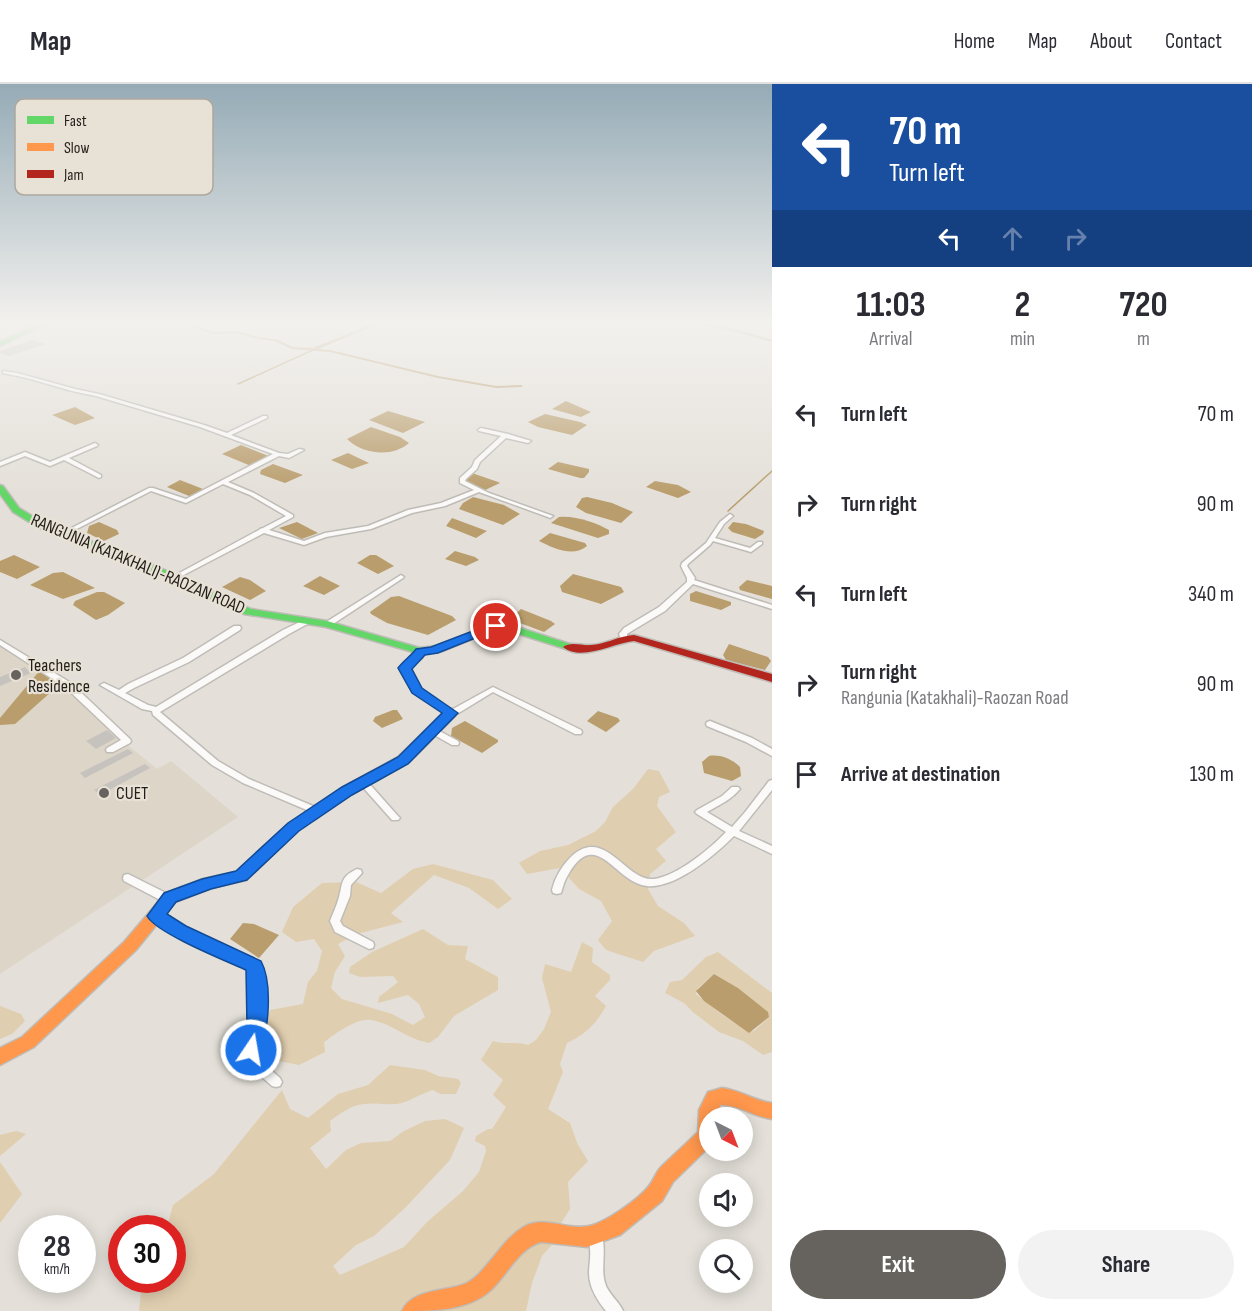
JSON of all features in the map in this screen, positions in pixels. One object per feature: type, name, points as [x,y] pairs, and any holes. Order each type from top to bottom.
[{"type":"main road","name":"RANGUNIA (KATAKHALI)-RAOZAN ROAD","points":[[0,488],[16,510],[42,526],[123,555],[248,612],[327,624],[420,651],[434,651],[496,626],[510,628],[543,640],[588,649],[599,648],[612,640],[624,638]]},
{"type":"main road","points":[[624,638],[634,638],[772,678]]},
{"type":"main road","points":[[0,1057],[28,1042],[130,946],[168,900],[208,883],[241,876],[293,827],[363,782],[403,760],[451,713]]},
{"type":"main road","points":[[413,1311],[424,1305],[472,1292],[484,1283],[509,1253],[529,1235],[541,1232],[587,1237],[613,1228],[655,1194],[666,1175],[707,1136],[708,1110],[714,1098],[728,1095],[762,1111],[772,1111]]},
{"type":"street","points":[[43,380],[227,435],[278,454],[289,456],[301,450]]},
{"type":"street","points":[[227,435],[265,417]]},
{"type":"street","points":[[481,430],[528,441]]},
{"type":"street","points":[[506,435],[477,461],[475,468],[463,478],[464,484],[477,491],[550,516]]},
{"type":"street","points":[[0,465],[25,454],[50,464],[95,445]]},
{"type":"street","points":[[63,534],[151,489],[186,501],[207,488],[278,454]]},
{"type":"street","points":[[64,458],[99,476]]},
{"type":"street","points":[[174,578],[291,516],[252,494],[223,482]]},
{"type":"street","points":[[262,530],[304,543],[325,535],[369,528],[410,511],[443,505],[477,491]]},
{"type":"street","points":[[730,516],[684,566],[691,581],[772,607]]},
{"type":"street","points":[[712,538],[751,550],[760,543]]},
{"type":"street","points":[[327,624],[401,577]]},
{"type":"street","points":[[624,638],[623,634],[627,630],[662,609],[691,581]]},
{"type":"street","points":[[157,710],[286,632],[309,621]]},
{"type":"street","points":[[120,693],[186,660],[237,628]]},
{"type":"street","points":[[0,642],[68,685],[127,741],[110,750]]},
{"type":"street","points":[[420,651],[419,656],[405,668],[413,686],[451,713],[492,689],[578,732]]},
{"type":"street","points":[[104,685],[157,710]]},
{"type":"street","points":[[157,710],[156,713],[164,722],[195,744],[215,763],[246,781],[316,811]]},
{"type":"street","points":[[710,724],[749,740],[772,753]]},
{"type":"street","points":[[432,730],[455,743]]},
{"type":"street","points":[[363,782],[395,818]]},
{"type":"street","points":[[557,890],[561,878],[572,862],[585,852],[601,853],[640,881],[654,883],[685,869],[733,832],[769,795],[772,783]]},
{"type":"street","points":[[735,789],[725,798],[700,812],[733,832],[772,850]]},
{"type":"street","points":[[357,873],[346,884],[345,896],[334,921],[339,928],[369,945]]},
{"type":"street","points":[[128,878],[168,900]]},
{"type":"street","points":[[155,916],[179,931],[255,966],[258,989],[257,1026],[249,1058],[276,1082]]},
{"type":"street","points":[[595,1235],[597,1286],[606,1301],[616,1311]]},
{"type":"shaded area","points":[[566,401],[591,412],[581,417],[552,409]]},
{"type":"shaded area","points":[[75,407],[95,418],[75,425],[52,415]]},
{"type":"shaded area","points":[[388,411],[425,422],[403,433],[369,420]]},
{"type":"shaded area","points":[[545,414],[587,425],[572,435],[538,427],[528,422]]},
{"type":"shaded area","points":[[371,427],[400,437],[409,443],[394,451],[377,452],[361,448],[347,439]]},
{"type":"shaded area","points":[[241,445],[271,457],[251,466],[222,454]]},
{"type":"shaded area","points":[[348,453],[369,463],[352,469],[331,460]]},
{"type":"shaded area","points":[[558,462],[589,469],[589,472],[584,478],[580,478],[548,469]]},
{"type":"shaded area","points":[[273,464],[303,475],[285,483],[260,474],[261,470]]},
{"type":"shaded area","points":[[472,473],[500,483],[483,491],[464,481]]},
{"type":"shaded area","points":[[180,480],[203,489],[189,496],[167,487]]},
{"type":"shaded area","points":[[655,481],[678,485],[691,492],[678,498],[646,487]]},
{"type":"shaded area","points":[[473,497],[504,505],[520,514],[503,525],[459,509],[463,503]]},
{"type":"shaded area","points":[[587,497],[612,503],[633,512],[621,523],[586,513],[576,507],[582,498]]},
{"type":"shaded area","points":[[559,517],[578,518],[592,522],[609,530],[609,534],[598,538],[551,523]]},
{"type":"shaded area","points":[[452,518],[487,531],[476,538],[446,526]]},
{"type":"shaded area","points":[[99,522],[117,530],[119,534],[104,541],[87,533],[89,526]]},
{"type":"shaded area","points":[[297,522],[318,533],[302,539],[279,528]]},
{"type":"shaded area","points":[[733,522],[764,531],[763,534],[755,539],[732,532],[728,528]]},
{"type":"shaded area","points":[[550,533],[585,543],[587,546],[581,550],[569,552],[539,541]]},
{"type":"shaded area","points":[[455,551],[479,560],[466,566],[445,559]]},
{"type":"shaded area","points":[[14,555],[40,567],[17,579],[0,572],[0,561]]},
{"type":"shaded area","points":[[370,555],[376,555],[394,566],[378,574],[357,563]]},
{"type":"shaded area","points":[[63,572],[95,588],[63,599],[30,585],[53,573]]},
{"type":"shaded area","points":[[573,574],[621,587],[624,592],[601,604],[562,592],[560,586]]},
{"type":"shaded area","points":[[320,576],[340,586],[324,595],[303,586]]},
{"type":"shaded area","points":[[240,577],[250,580],[266,591],[250,600],[222,587]]},
{"type":"shaded area","points":[[747,580],[772,586],[772,599],[740,590],[739,587]]},
{"type":"shaded area","points":[[696,591],[731,602],[731,605],[721,610],[690,601],[690,594]]},
{"type":"shaded area","points":[[97,592],[104,592],[125,603],[96,620],[73,605],[75,601]]},
{"type":"shaded area","points":[[399,596],[452,616],[456,620],[428,635],[387,623],[371,614],[370,612],[391,597]]},
{"type":"shaded area","points":[[521,609],[555,624],[544,632],[512,620],[511,618]]},
{"type":"shaded area","name":"CUET","points":[[0,640],[15,651],[64,677],[130,747],[157,769],[171,761],[238,817],[0,974]]},
{"type":"shaded area","points":[[729,644],[768,657],[771,661],[765,670],[726,660],[723,655]]},
{"type":"shaded area","points":[[41,669],[60,684],[15,724],[0,725],[0,718]]},
{"type":"shaded area","points":[[397,710],[403,719],[382,728],[373,721],[375,717]]},
{"type":"shaded area","points":[[598,711],[618,718],[620,721],[606,732],[587,721]]},
{"type":"shaded area","points":[[465,721],[498,742],[482,753],[451,736],[452,728]]},
{"type":"shaded area","points":[[709,756],[722,756],[733,762],[740,767],[741,776],[732,781],[704,773],[702,762]]},
{"type":"shaded area","points":[[648,769],[659,771],[670,792],[659,797],[657,806],[676,832],[656,849],[666,861],[650,874],[648,889],[658,906],[684,923],[695,936],[654,951],[643,962],[606,950],[598,940],[612,921],[601,901],[579,889],[560,868],[527,874],[519,863],[540,851],[568,845],[596,831],[605,822],[613,807],[633,789]]},
{"type":"shaded area","points":[[433,864],[493,880],[512,899],[498,909],[469,888],[434,875],[391,913],[403,922],[357,934],[338,944],[345,956],[335,972],[331,988],[342,999],[392,1014],[413,1025],[425,1017],[419,1004],[408,995],[378,1003],[379,997],[398,982],[393,976],[360,977],[349,973],[350,967],[372,952],[423,929],[448,945],[468,946],[465,959],[498,977],[498,990],[454,1016],[438,1037],[429,1043],[378,1022],[365,1020],[346,1027],[334,1035],[324,1042],[325,1052],[299,1065],[264,1058],[258,1033],[270,1010],[303,1004],[308,982],[317,971],[322,951],[314,939],[296,942],[282,932],[293,907],[322,883],[356,882],[381,893],[413,869]]},
{"type":"shaded area","points":[[243,923],[254,924],[279,935],[259,958],[230,939]]},
{"type":"shaded area","points":[[582,942],[593,948],[592,962],[610,975],[610,980],[595,996],[606,1006],[590,1028],[567,1043],[560,1064],[563,1072],[548,1109],[570,1123],[578,1145],[588,1161],[568,1182],[570,1209],[558,1228],[554,1242],[542,1256],[532,1283],[526,1311],[139,1311],[141,1293],[186,1293],[186,1215],[170,1215],[173,1205],[214,1174],[282,1090],[290,1109],[308,1118],[338,1094],[368,1085],[390,1065],[425,1070],[438,1076],[458,1079],[461,1083],[456,1094],[440,1094],[433,1090],[402,1103],[369,1104],[350,1108],[330,1121],[331,1131],[310,1148],[326,1169],[346,1150],[361,1143],[390,1141],[425,1121],[445,1119],[464,1128],[450,1160],[405,1208],[374,1236],[356,1245],[333,1266],[340,1275],[404,1247],[427,1222],[463,1191],[479,1172],[486,1151],[485,1146],[475,1141],[476,1136],[492,1129],[506,1107],[493,1095],[503,1080],[481,1060],[493,1041],[528,1045],[536,1040],[544,1029],[551,1012],[542,978],[545,964],[571,972]]},
{"type":"shaded area","points":[[718,952],[772,993],[772,1052],[763,1055],[743,1041],[719,1032],[684,1003],[665,993],[670,982],[682,980],[706,957]],"holes":[[[714,974],[738,988],[769,1017],[754,1031],[732,1021],[696,994],[698,988]]]},
{"type":"shaded area","points":[[714,974],[738,988],[768,1012],[769,1017],[749,1033],[704,1001],[696,991]]},
{"type":"shaded area","points":[[0,1006],[21,1014],[25,1021],[12,1034],[0,1039]]},
{"type":"shaded area","points":[[16,1131],[26,1134],[0,1156],[0,1135]]},
{"type":"shaded area","points":[[0,1162],[22,1194],[0,1223]]},
{"type":"building","name":"Teachers Residence","points":[[25,667],[31,673],[0,686],[0,677]]},
{"type":"building","points":[[107,730],[116,738],[96,749],[86,741]]},
{"type":"building","points":[[128,749],[133,753],[85,778],[80,773]]},
{"type":"building","points":[[145,764],[150,768],[100,795],[94,790]]},
{"type":"waterway","points":[[238,384],[246,380]]},
{"type":"waterway","points":[[457,380],[496,387],[521,386]]},
{"type":"waterway","points":[[728,511],[772,471]]},
{"type":"traffic: fast","points":[[0,488],[16,510],[42,526],[141,563],[248,612],[327,624],[420,651],[438,649],[496,626],[504,626],[569,647]]},
{"type":"traffic: slow","points":[[0,1057],[28,1042],[56,1016],[130,946],[170,898],[208,883],[241,876],[293,827],[309,817]]},
{"type":"traffic: slow","points":[[413,1311],[424,1305],[472,1292],[484,1283],[509,1253],[529,1235],[541,1232],[587,1237],[613,1228],[655,1194],[666,1175],[707,1136],[708,1110],[714,1098],[729,1097],[772,1111]]},
{"type":"traffic: jam","points":[[569,647],[594,649],[621,639],[634,638],[772,678]]},
{"type":"traffic: jam","points":[[309,817],[347,791],[403,760],[451,713]]},
{"type":"place","name":"Teachers Residence","points":[[16,675]]},
{"type":"place","name":"CUET","points":[[104,793]]},
{"type":"route","points":[[251,1050],[257,1026],[258,989],[255,966],[179,931],[155,916],[163,904],[184,891],[241,876],[293,827],[347,791],[403,760],[451,713],[417,690],[405,668],[419,656],[420,651],[434,651],[496,626]]}]
